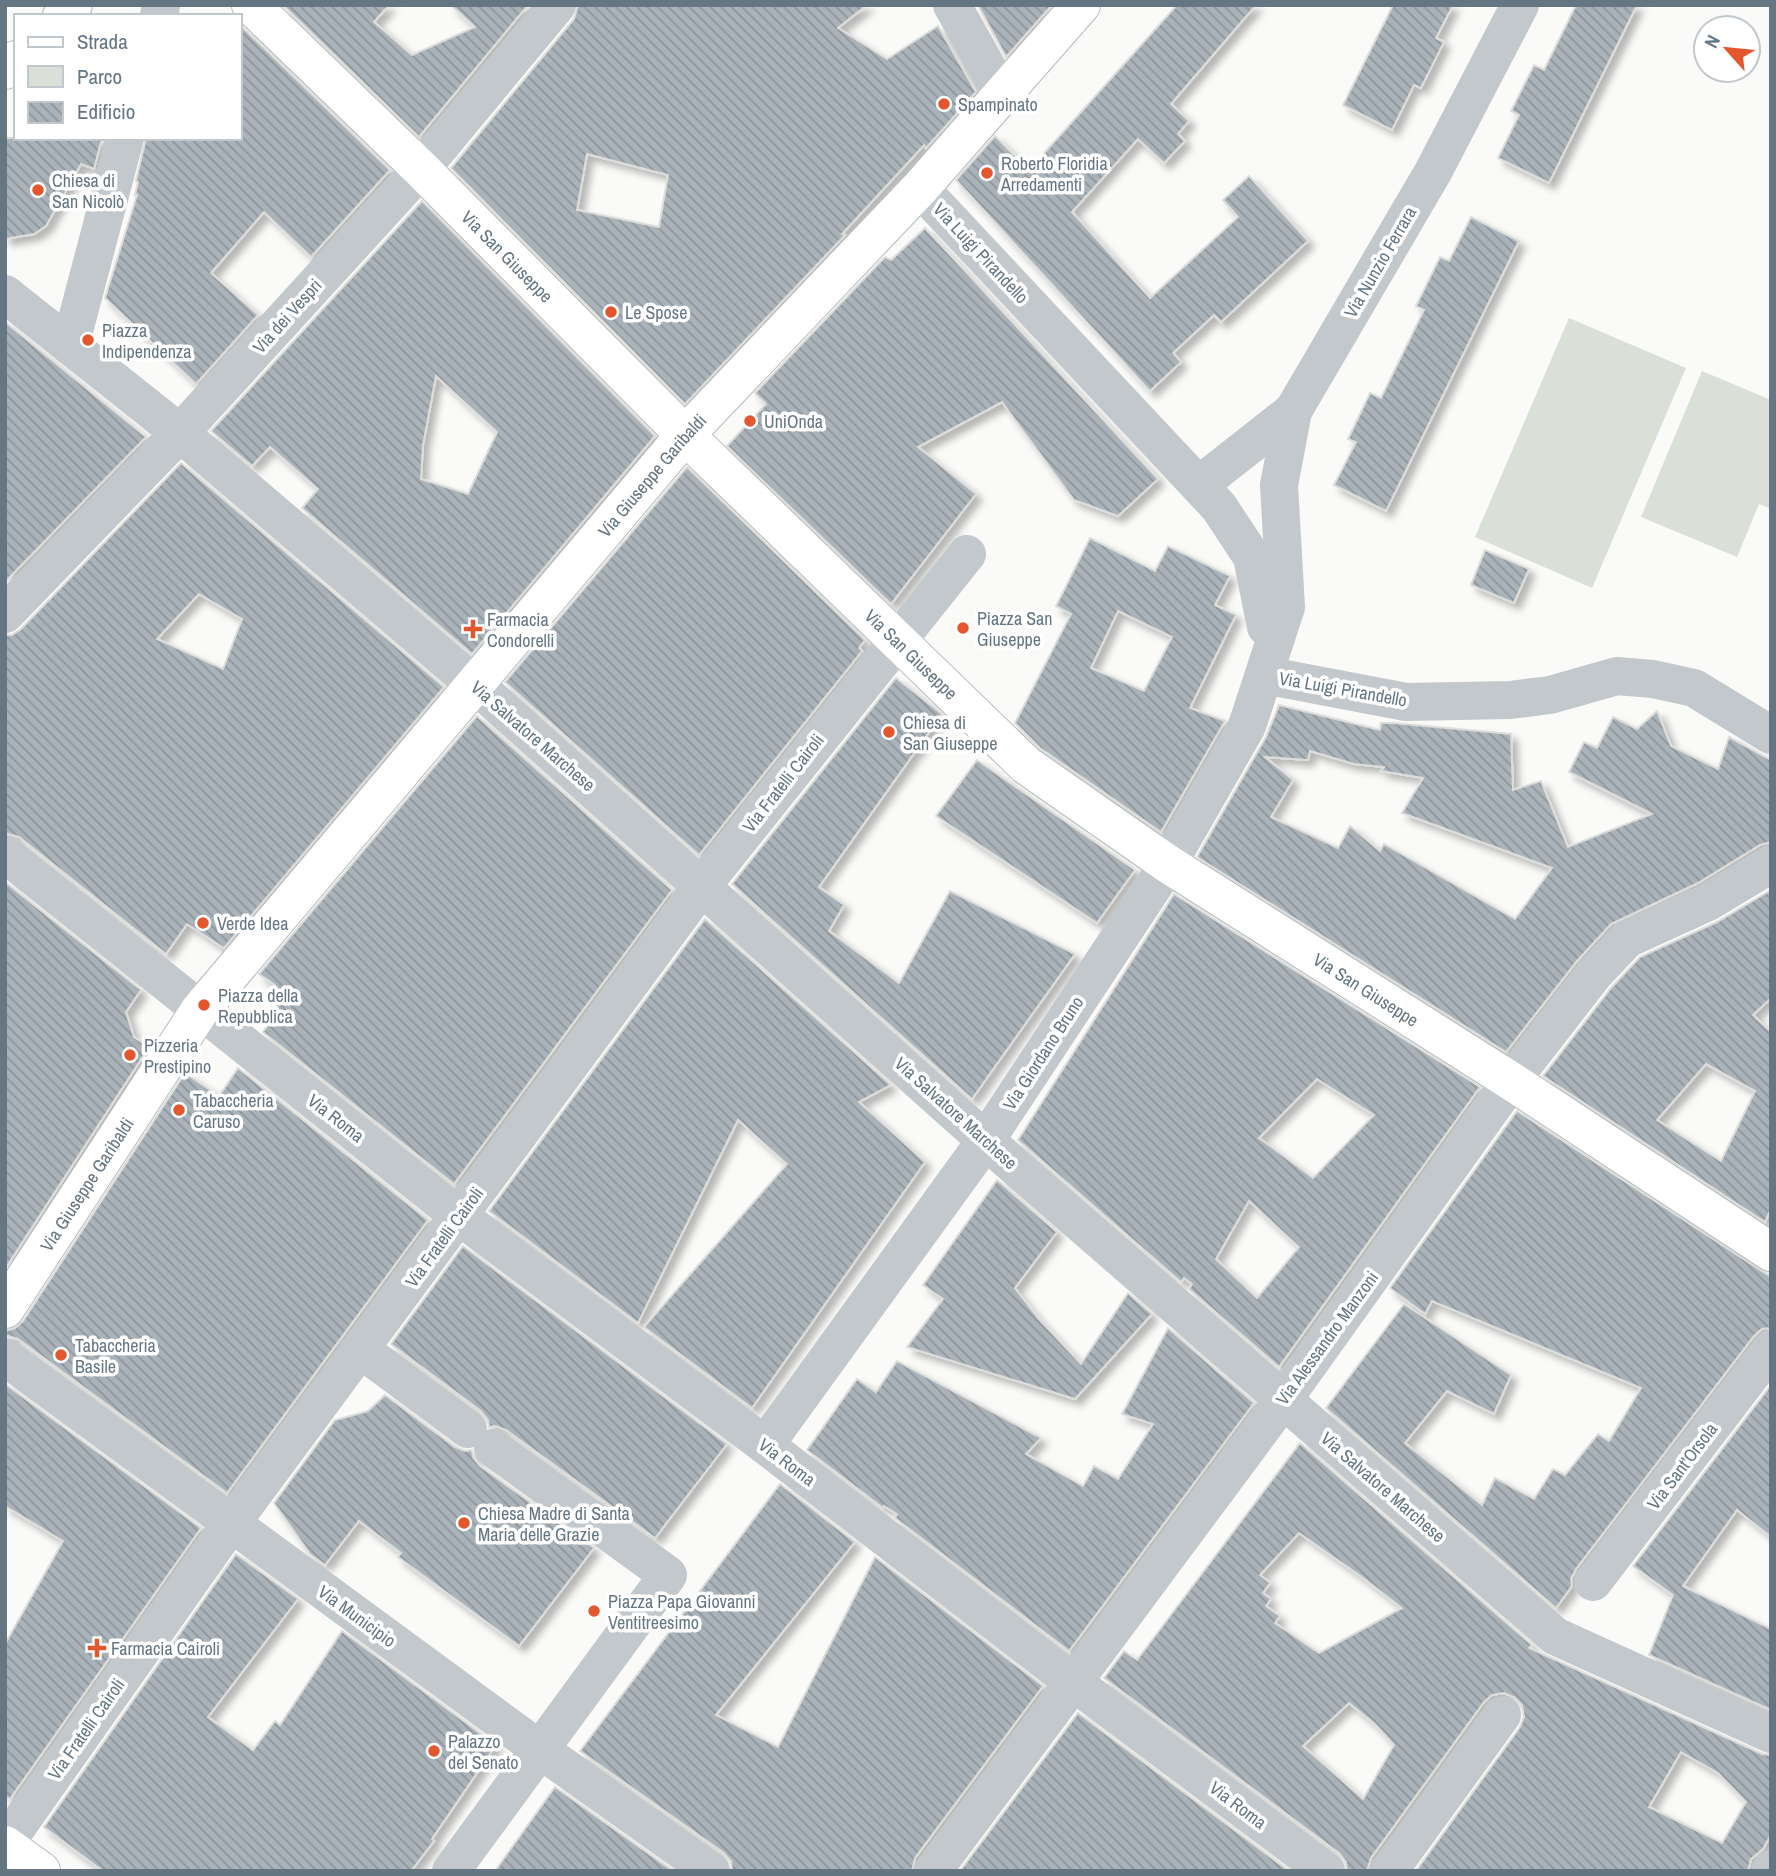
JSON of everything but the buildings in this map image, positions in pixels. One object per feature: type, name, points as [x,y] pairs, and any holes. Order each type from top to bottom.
[{"type":"main road","name":"Via San Giuseppe","points":[[251,5],[421,169],[685,435],[1026,765],[1168,864],[1511,1081],[1771,1252]]},
{"type":"main road","name":"Via Giuseppe Garibaldi","points":[[5,1309],[200,1010],[685,435],[920,188],[1081,5]]},
{"type":"main road","points":[[5,1844],[41,1871]]},
{"type":"street","name":"Via dei Vespri","points":[[5,614],[180,433],[421,169],[557,5]]},
{"type":"street","points":[[952,5],[1002,94]]},
{"type":"street","name":"Via Nunzio Ferrara","points":[[1199,485],[1293,411],[1433,172],[1520,5]]},
{"type":"street","points":[[70,345],[124,140]]},
{"type":"street","name":"Via Luigi Pirandello","points":[[920,188],[1219,507],[1252,557],[1266,621],[1264,675],[1406,702],[1524,699],[1550,695],[1617,676],[1653,679],[1694,688],[1771,735]]},
{"type":"street","name":"Via Salvatore Marchese","points":[[5,294],[180,433],[474,684],[986,1140],[1555,1636],[1771,1734]]},
{"type":"street","name":"Via Giordano Bruno","points":[[765,1445],[986,1140],[1168,864],[1247,726],[1286,607],[1279,527],[1279,485],[1293,411]]},
{"type":"street","name":"Via Fratelli Cairoli","points":[[5,1844],[231,1524],[702,886],[967,554]]},
{"type":"street","points":[[1694,688],[1771,705]]},
{"type":"street","name":"Via Roma","points":[[5,855],[459,1216],[1326,1871]]},
{"type":"street","name":"Via Alessandro Manzoni","points":[[933,1871],[1283,1400],[1511,1081],[1594,974],[1627,939],[1708,902],[1771,864]]},
{"type":"street","points":[[360,1349],[668,1575],[451,1871]]},
{"type":"street","name":"Via Sant'Orsola","points":[[1593,1582],[1771,1349]]},
{"type":"street","name":"Via Municipio","points":[[5,1357],[539,1749],[711,1871]]},
{"type":"street","points":[[1389,1871],[1502,1715]]},
{"type":"green space","points":[[1569,318],[1686,368],[1592,588],[1475,537]]},
{"type":"green space","points":[[1702,371],[1771,400],[1771,509],[1759,504],[1737,557],[1641,517]]},
{"type":"place","name":"Spampinato","points":[[944,104]]},
{"type":"place","name":"Roberto Floridia Arredamenti","points":[[987,173]]},
{"type":"place","name":"Chiesa di San Nicolò","points":[[38,190]]},
{"type":"place","name":"Le Spose","points":[[611,312]]},
{"type":"place","name":"Piazza Indipendenza","points":[[88,340]]},
{"type":"place","name":"UniOnda","points":[[750,421]]},
{"type":"place","name":"Piazza San Giuseppe","points":[[963,628]]},
{"type":"place","name":"Farmacia Condorelli","points":[[473,629]]},
{"type":"place","name":"Chiesa di San Giuseppe","points":[[889,732]]},
{"type":"place","name":"Verde Idea","points":[[203,923]]},
{"type":"place","name":"Piazza della Repubblica","points":[[204,1005]]},
{"type":"place","name":"Pizzeria Prestipino","points":[[130,1055]]},
{"type":"place","name":"Tabaccheria Caruso","points":[[179,1110]]},
{"type":"place","name":"Tabaccheria Basile","points":[[61,1355]]},
{"type":"place","name":"Chiesa Madre di Santa Maria delle Grazie","points":[[464,1523]]},
{"type":"place","name":"Piazza Papa Giovanni Ventitreesimo","points":[[594,1611]]},
{"type":"place","name":"Farmacia Cairoli","points":[[97,1648]]},
{"type":"place","name":"Palazzo del Senato","points":[[434,1751]]}]
